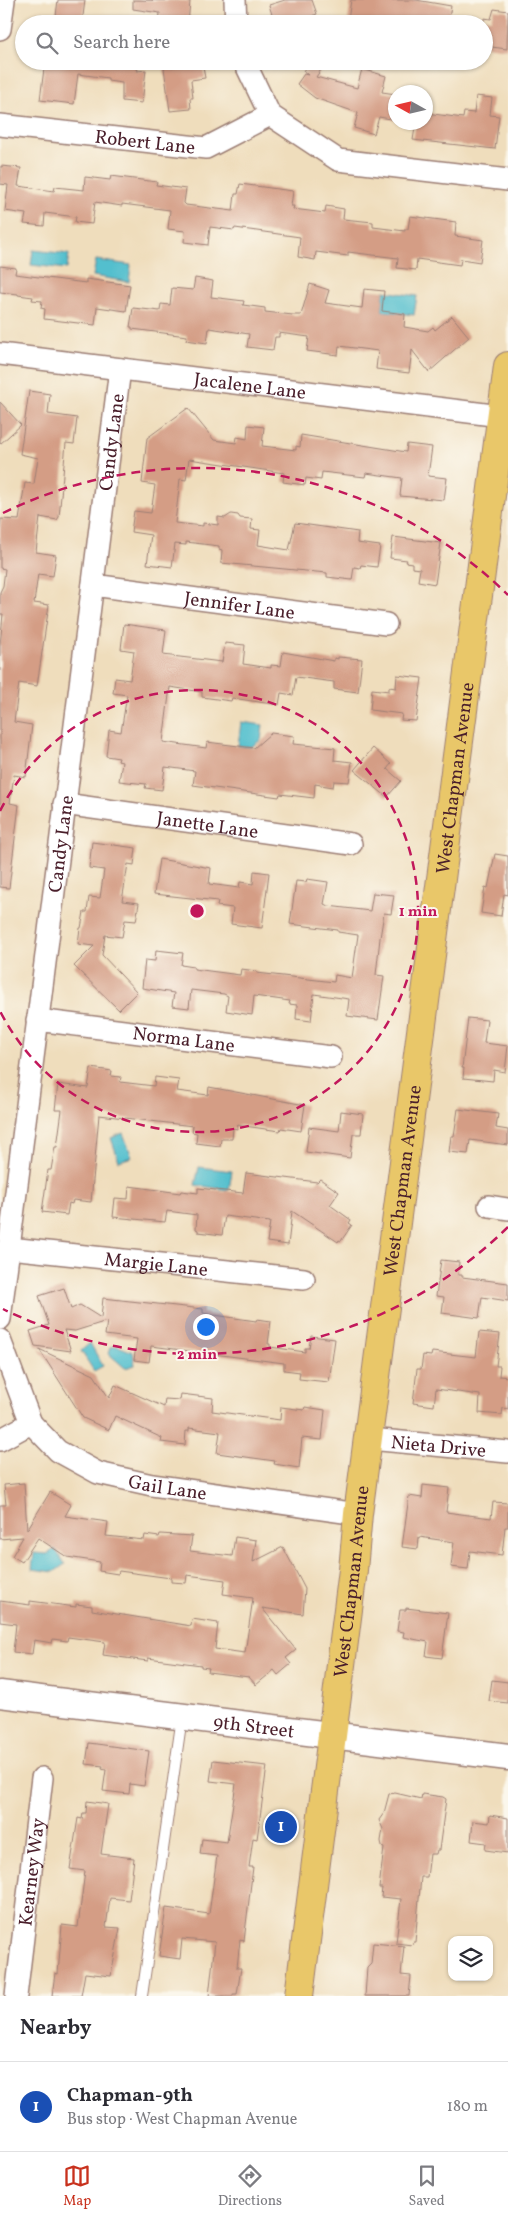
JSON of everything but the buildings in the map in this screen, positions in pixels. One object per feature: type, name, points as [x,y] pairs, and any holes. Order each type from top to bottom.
[{"type":"main road","name":"West Chapman Avenue","points":[[299,1996],[358,1514],[370,1439],[508,366]]},
{"type":"street","points":[[0,29],[4,0]]},
{"type":"street","points":[[235,0],[236,15]]},
{"type":"street","points":[[248,70],[270,115],[338,160],[508,180]]},
{"type":"street","name":"Robert Lane","points":[[0,125],[206,148],[270,115]]},
{"type":"street","name":"Jacalene Lane","points":[[0,354],[501,416]]},
{"type":"street","name":"Candy Lane","points":[[0,1318],[120,369]]},
{"type":"street","name":"Jennifer Lane","points":[[93,585],[386,624]]},
{"type":"street","name":"Janette Lane","points":[[64,804],[351,844]]},
{"type":"street","name":"Norma Lane","points":[[37,1020],[331,1058]]},
{"type":"street","name":"Margie Lane","points":[[9,1248],[304,1279]]},
{"type":"street","points":[[0,1340],[31,1423],[0,1440]]},
{"type":"street","name":"Gail Lane","points":[[31,1423],[58,1451],[98,1473],[160,1486],[358,1514]]},
{"type":"street","name":"Nieta Drive","points":[[370,1439],[508,1452]]},
{"type":"street","name":"9th Street","points":[[0,1694],[508,1757]]},
{"type":"street","name":"Kearney Way","points":[[16,1996],[42,1778]]},
{"type":"lane","points":[[142,1996],[182,1717]]},
{"type":"water","points":[[33,250],[69,254],[67,269],[31,265]]},
{"type":"water","points":[[96,260],[131,265],[129,282],[93,276]]},
{"type":"water","points":[[384,291],[417,296],[414,315],[382,311]]},
{"type":"water","points":[[241,722],[263,725],[261,740],[251,747],[238,746]]},
{"type":"water","points":[[123,1133],[132,1157],[119,1161],[111,1138]]},
{"type":"water","points":[[199,1167],[232,1171],[229,1190],[195,1185]]},
{"type":"water","points":[[90,1343],[103,1366],[94,1371],[81,1351]]},
{"type":"water","points":[[118,1346],[133,1352],[135,1365],[125,1368],[109,1354],[111,1347]]},
{"type":"water","points":[[55,1549],[65,1564],[54,1572],[32,1569],[34,1553],[47,1554]]},
{"type":"place","name":"Chapman-9th","points":[[281,1827]]}]
